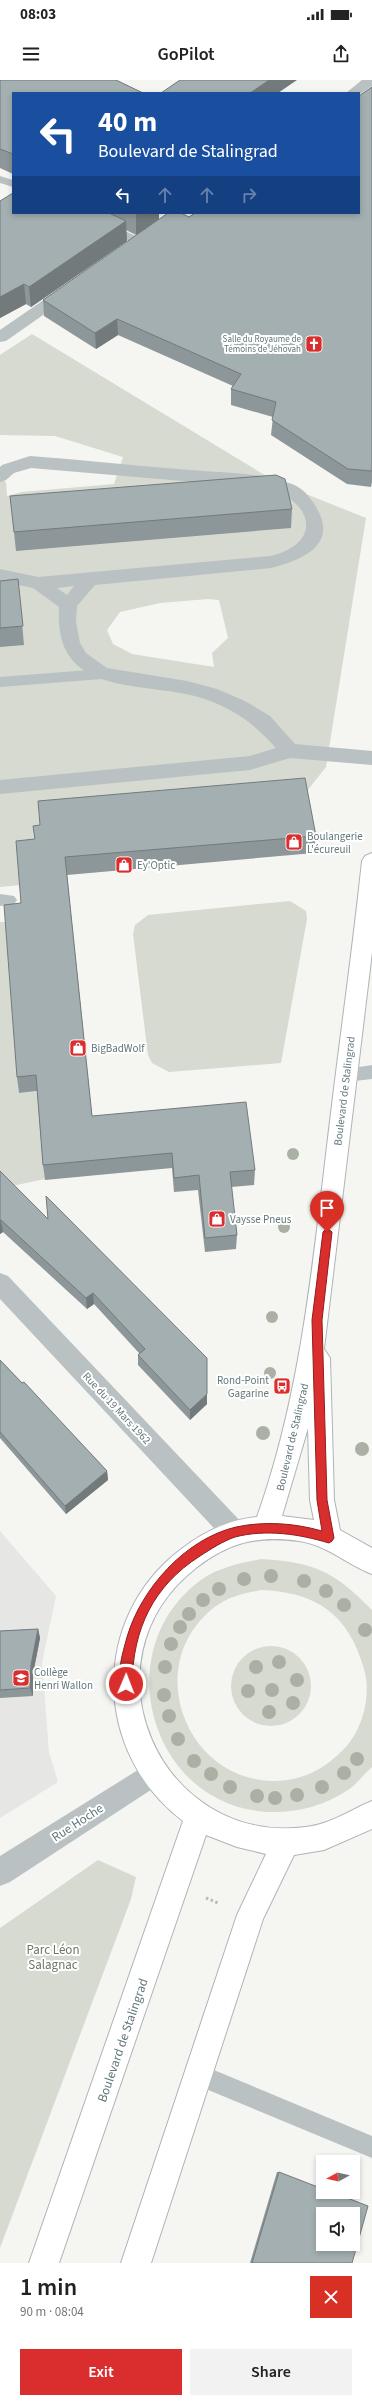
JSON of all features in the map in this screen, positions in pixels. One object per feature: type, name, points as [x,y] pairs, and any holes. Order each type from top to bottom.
[{"type":"main road","name":"Boulevard de Stalingrad","points":[[265,1528],[281,1488],[288,1460],[317,1320],[372,867]]},
{"type":"main road","name":"Boulevard de Stalingrad","points":[[317,1320],[322,1500],[329,1538]]},
{"type":"main road","points":[[372,1562],[354,1550],[329,1538],[298,1529],[265,1528],[235,1532],[210,1544],[179,1563],[154,1590],[137,1622],[127,1659],[126,1697],[134,1735],[154,1773],[165,1788],[198,1817],[233,1833],[255,1839],[286,1842],[320,1838],[351,1828],[372,1814]]},
{"type":"main road","name":"Boulevard de Stalingrad","points":[[44,2263],[174,1893],[198,1817]]},
{"type":"main road","points":[[136,2263],[197,2074],[251,1915],[286,1842]]},
{"type":"street","points":[[354,92],[371,80]]},
{"type":"street","points":[[0,337],[78,284]]},
{"type":"street","points":[[0,476],[8,469],[30,462],[233,479],[287,488],[299,495],[309,508],[314,523],[313,539],[304,550],[291,558],[271,562],[38,583],[0,575]]},
{"type":"street","points":[[90,579],[68,605],[67,622],[71,643],[80,658],[102,674],[187,688],[210,694],[238,706],[263,721],[290,751]]},
{"type":"street","points":[[38,583],[68,605]]},
{"type":"street","points":[[0,787],[250,763],[290,751],[372,758]]},
{"type":"street","name":"Rue du 19 Mars 1962","points":[[0,1283],[235,1532]]},
{"type":"street","name":"Rue Hoche","points":[[0,1872],[154,1773]]},
{"type":"lane","points":[[0,179],[12,184]]},
{"type":"lane","points":[[80,214],[140,241]]},
{"type":"lane","points":[[0,682],[102,674]]},
{"type":"lane","points":[[346,1075],[372,1072]]},
{"type":"lane","points":[[197,2074],[372,2147]]},
{"type":"path","points":[[204,1897],[222,1904]]},
{"type":"shaded area","name":"Collège Henri Wallon","points":[[0,1531],[56,1596],[42,1663],[49,1752],[58,1782],[0,1818]]},
{"type":"green space","points":[[32,334],[276,482],[366,518],[326,767],[303,796],[42,843],[21,885],[0,887],[0,473],[6,483],[7,496],[22,492],[114,484],[123,457],[55,436],[0,435],[0,355]],"holes":[[[208,599],[219,600],[228,638],[212,653],[214,667],[132,654],[113,644],[107,630],[120,612],[160,603]]]},
{"type":"green space","points":[[290,901],[306,911],[307,919],[281,1063],[169,1072],[152,1063],[148,1055],[133,934],[135,925],[148,915]]},
{"type":"green space","points":[[0,922],[6,922],[19,1093],[38,1091],[45,1179],[7,1187],[0,1176]]},
{"type":"green space","points":[[261,1559],[296,1563],[323,1571],[347,1586],[372,1610],[372,1767],[351,1788],[339,1796],[300,1810],[268,1812],[227,1803],[194,1783],[170,1754],[155,1720],[149,1682],[155,1645],[172,1610],[201,1580],[230,1566]],"holes":[[[261,1590],[299,1596],[314,1602],[328,1610],[340,1621],[358,1650],[364,1669],[367,1691],[364,1713],[360,1724],[355,1734],[342,1751],[318,1770],[309,1774],[291,1780],[270,1781],[239,1774],[214,1759],[195,1738],[182,1712],[178,1684],[181,1655],[194,1629],[216,1606],[232,1597],[250,1592]]]},
{"type":"green space","points":[[271,1646],[286,1649],[299,1658],[308,1671],[311,1686],[308,1701],[299,1714],[286,1723],[271,1726],[256,1723],[243,1714],[234,1701],[231,1686],[234,1671],[243,1658],[256,1649]]},
{"type":"green space","name":"Parc Léon Salagnac","points":[[98,1860],[136,1877],[131,1899],[0,2248],[0,1928]]},
{"type":"building","points":[[0,80],[116,80],[141,92],[12,92],[12,154],[0,149]]},
{"type":"building","points":[[180,80],[269,80],[251,92],[162,92]]},
{"type":"building","points":[[372,87],[372,471],[348,469],[272,420],[276,402],[231,389],[241,374],[117,319],[95,333],[43,300],[167,214],[183,214],[189,217],[194,214],[360,214],[360,95]]},
{"type":"building","points":[[12,194],[12,214],[111,214],[126,221],[29,287],[24,284],[0,297],[0,201]]},
{"type":"building","points":[[276,475],[285,479],[292,509],[14,532],[10,496]]},
{"type":"building","points":[[18,579],[23,626],[0,628],[0,581]]},
{"type":"building","points":[[305,778],[316,836],[65,857],[92,1116],[246,1102],[255,1170],[230,1172],[237,1235],[205,1238],[199,1175],[174,1178],[172,1153],[43,1165],[36,1075],[17,1077],[4,905],[21,903],[16,841],[35,839],[33,826],[40,825],[38,801]]},
{"type":"building","points":[[0,1171],[48,1219],[46,1196],[207,1358],[207,1394],[190,1410],[138,1355],[145,1349],[93,1293],[86,1298],[1,1220],[0,1221]]},
{"type":"building","points":[[0,1360],[22,1383],[24,1382],[107,1471],[65,1506],[0,1432]]},
{"type":"building","points":[[38,1629],[31,1665],[30,1688],[0,1690],[0,1631]]},
{"type":"building","points":[[279,2172],[316,2186],[316,2199],[350,2199],[368,2206],[360,2234],[360,2207],[316,2207],[316,2251],[355,2251],[352,2263],[252,2263]]},
{"type":"place","name":"Salle du Royaume de Témoins de Jéhovah","points":[[314,344]]},
{"type":"place","name":"Boulangerie L'écureuil","points":[[294,842]]},
{"type":"place","name":"Ey'Optic","points":[[124,865]]},
{"type":"place","name":"BigBadWolf","points":[[78,1048]]},
{"type":"place","name":"Vaysse Pneus","points":[[217,1219]]},
{"type":"place","name":"Rond-Point Gagarine","points":[[282,1386]]},
{"type":"place","name":"Collège Henri Wallon","points":[[21,1678]]},
{"type":"route","points":[[126,1684],[127,1659],[137,1622],[154,1590],[179,1563],[210,1544],[235,1532],[265,1528],[298,1529],[329,1538],[322,1500],[317,1320],[327,1232]]}]
